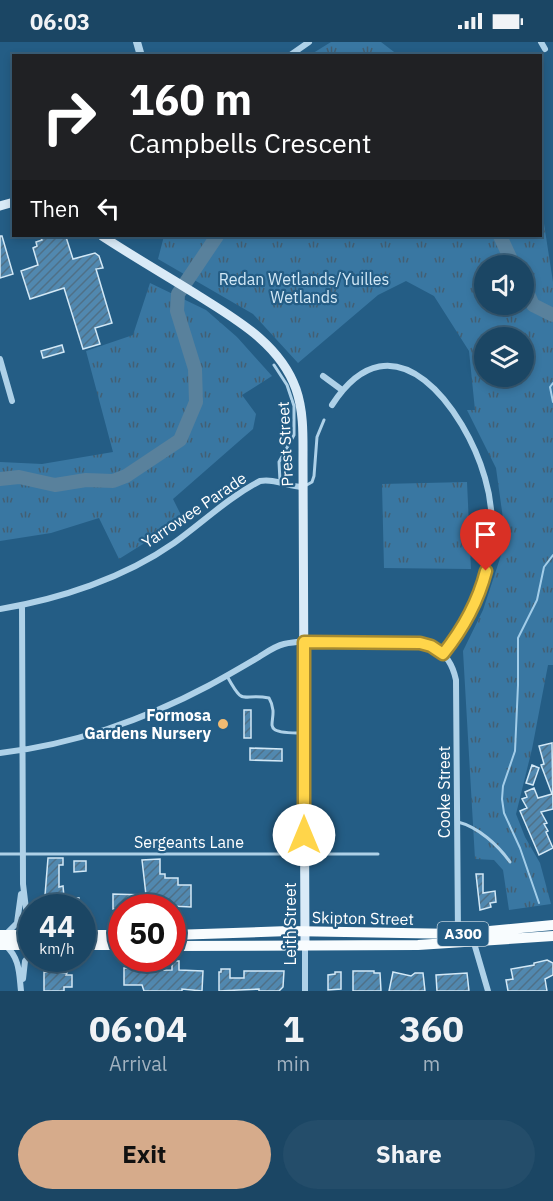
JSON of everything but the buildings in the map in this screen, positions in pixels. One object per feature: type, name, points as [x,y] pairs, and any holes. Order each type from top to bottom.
[{"type":"highway","name":"Skipton Street","points":[[186,935],[305,932],[458,934],[553,925]]},
{"type":"highway","name":"Skipton Street","points":[[186,946],[474,943],[553,936]]},
{"type":"highway","points":[[2,940],[18,937]]},
{"type":"highway","points":[[2,940],[18,943]]},
{"type":"main road","name":"Prest Street","points":[[104,237],[256,334],[277,355],[289,373],[301,407],[304,642]]},
{"type":"main road","name":"Leith Street","points":[[304,642],[304,946]]},
{"type":"street","points":[[292,54],[309,42]]},
{"type":"street","points":[[0,359],[12,401]]},
{"type":"street","points":[[0,753],[23,750],[85,735],[137,718],[226,676],[278,646],[304,642],[420,643],[431,646],[443,654],[455,639],[474,606],[488,562],[491,541],[491,508],[486,480],[479,460],[466,432],[447,404],[425,380],[412,371],[398,366],[374,367],[357,377],[342,390],[332,405]]},
{"type":"street","points":[[323,375],[342,390]]},
{"type":"street","name":"Yarrowee Parade","points":[[0,609],[64,594],[132,567],[172,544],[256,483],[267,480],[303,487]]},
{"type":"street","points":[[22,604],[24,894]]},
{"type":"street","name":"Cooke Street","points":[[443,654],[452,667],[456,680],[458,934]]},
{"type":"street","points":[[21,991],[18,962],[2,940],[17,921],[23,884]]},
{"type":"street","points":[[474,943],[488,991]]},
{"type":"street","name":"Leith Street","points":[[304,946],[305,991]]},
{"type":"street","points":[[21,991],[23,972]]},
{"type":"lane","points":[[274,365],[287,385],[294,406],[294,435],[279,462],[280,483]]},
{"type":"lane","points":[[303,487],[312,482],[315,476],[316,437],[324,420]]},
{"type":"lane","points":[[226,676],[236,693],[242,697],[269,699],[272,702],[274,730],[279,733],[304,733]]},
{"type":"lane","points":[[457,821],[469,824],[494,844],[510,862]]},
{"type":"lane","name":"Sergeants Lane","points":[[0,854],[378,854]]},
{"type":"green space","points":[[331,42],[381,42],[397,54],[312,54]]},
{"type":"green space","name":"Redan Wetlands/Yuilles Wetlands","points":[[542,211],[553,282],[553,665],[548,665],[532,749],[516,814],[525,837],[540,863],[551,904],[509,910],[503,870],[494,860],[475,859],[463,651],[483,610],[506,540],[496,468],[467,410],[475,410],[469,351],[434,296],[406,281],[378,295],[298,363],[253,314],[158,259],[164,237],[542,237]]},
{"type":"green space","points":[[150,283],[206,310],[237,337],[272,376],[242,395],[256,414],[253,429],[173,499],[183,519],[119,559],[99,518],[51,533],[0,541],[0,462],[42,464],[113,452],[86,351],[133,335]]},
{"type":"green space","points":[[467,482],[471,569],[384,568],[382,484]]},
{"type":"waterway","points":[[0,479],[19,477],[55,485],[86,480],[113,481],[126,476],[180,440],[196,402],[195,369],[177,311],[178,294],[216,237]]},
{"type":"waterway","points":[[500,237],[509,255]]},
{"type":"waterway","points":[[534,306],[553,315]]},
{"type":"waterway","points":[[553,383],[550,387],[553,402]]},
{"type":"waterway","points":[[539,903],[520,848],[504,813],[502,799],[503,786],[515,751],[518,638],[537,600],[544,567],[553,555]]},
{"type":"place","name":"Formosa Gardens Nursery","points":[[223,724]]},
{"type":"route","points":[[304,835],[304,642],[420,643],[431,646],[443,654],[455,639],[474,606],[486,571]]}]
